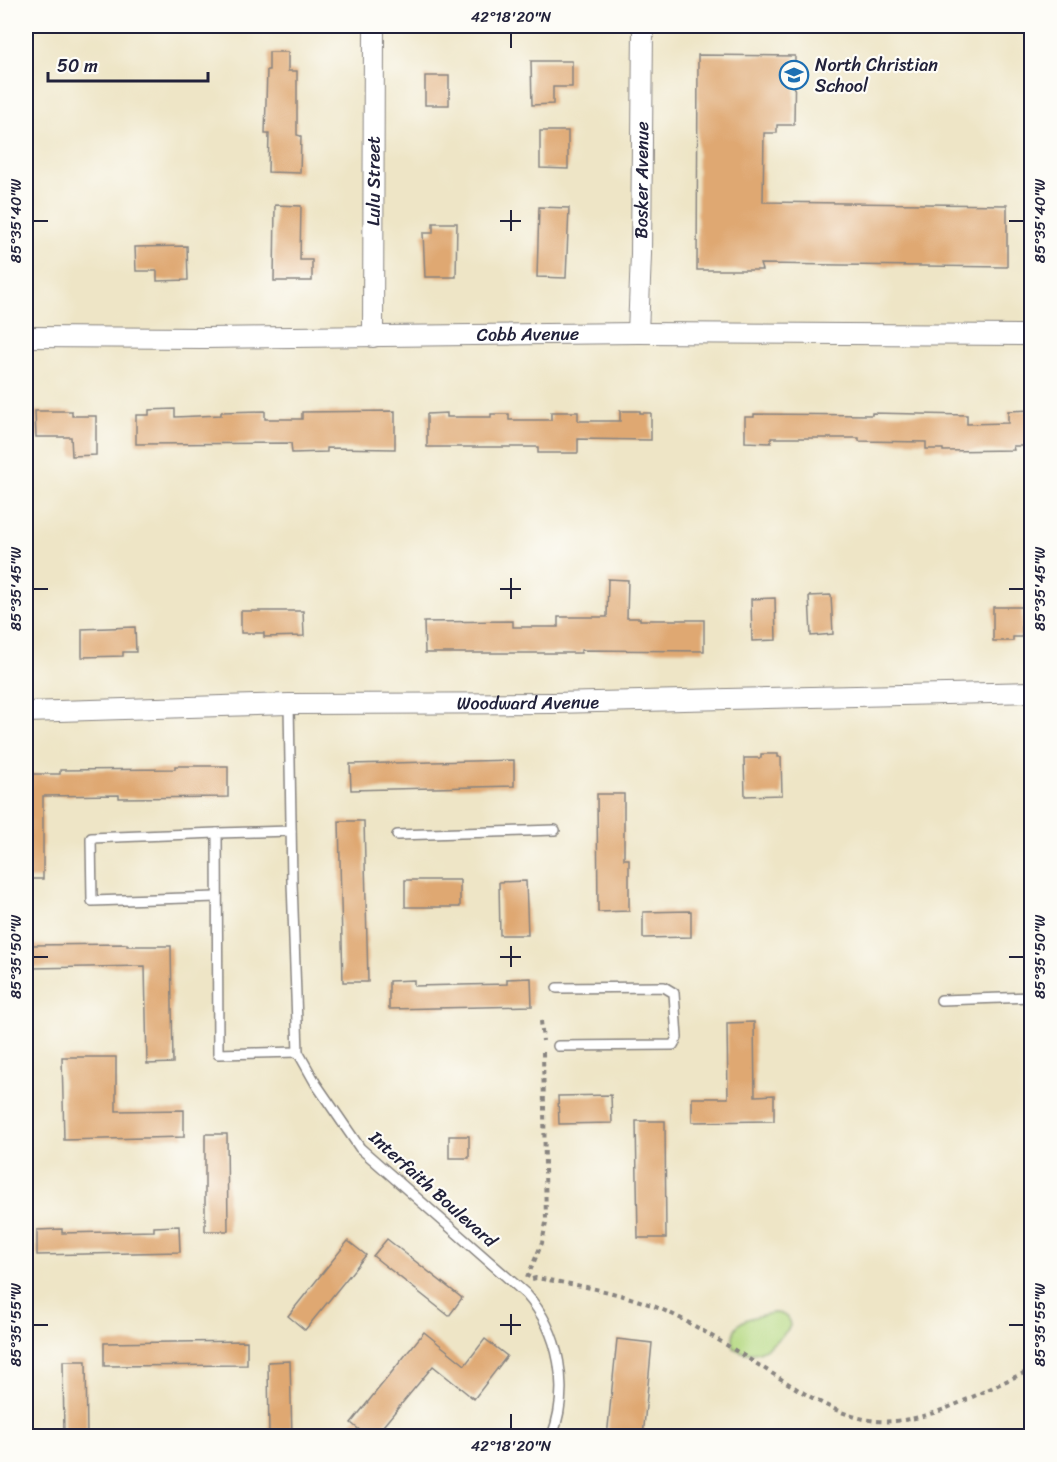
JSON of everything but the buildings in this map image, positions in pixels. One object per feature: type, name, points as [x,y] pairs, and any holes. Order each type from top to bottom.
[{"type":"street","name":"Lulu Street","points":[[373,337],[374,26]]},
{"type":"street","name":"Bosker Avenue","points":[[638,333],[643,26]]},
{"type":"street","name":"Cobb Avenue","points":[[26,337],[373,337],[638,333],[1032,335]]},
{"type":"street","name":"Woodward Avenue","points":[[26,712],[289,704],[553,703],[1032,692]]},
{"type":"lane","name":"Interfaith Boulevard","points":[[289,704],[298,1052],[316,1084],[360,1148],[538,1307],[553,1340],[560,1373],[560,1397],[552,1437]]},
{"type":"lane","points":[[397,835],[555,830]]},
{"type":"lane","points":[[217,897],[92,902],[91,838],[291,831]]},
{"type":"lane","points":[[217,833],[218,1054],[298,1052]]},
{"type":"lane","points":[[557,988],[664,987],[674,993],[678,1038],[673,1045],[558,1046]]},
{"type":"lane","points":[[941,1000],[1032,997]]},
{"type":"path","points":[[541,1021],[546,1223],[542,1243],[526,1281],[536,1278],[576,1284],[615,1293],[659,1308],[699,1329],[810,1396],[835,1409],[861,1418],[894,1421],[912,1419],[947,1407],[1032,1370]]},
{"type":"green space","points":[[774,1313],[787,1317],[790,1326],[783,1335],[757,1353],[746,1353],[734,1348],[734,1331],[738,1325],[750,1318]]},
{"type":"place","name":"North Christian School","points":[[794,75]]}]
